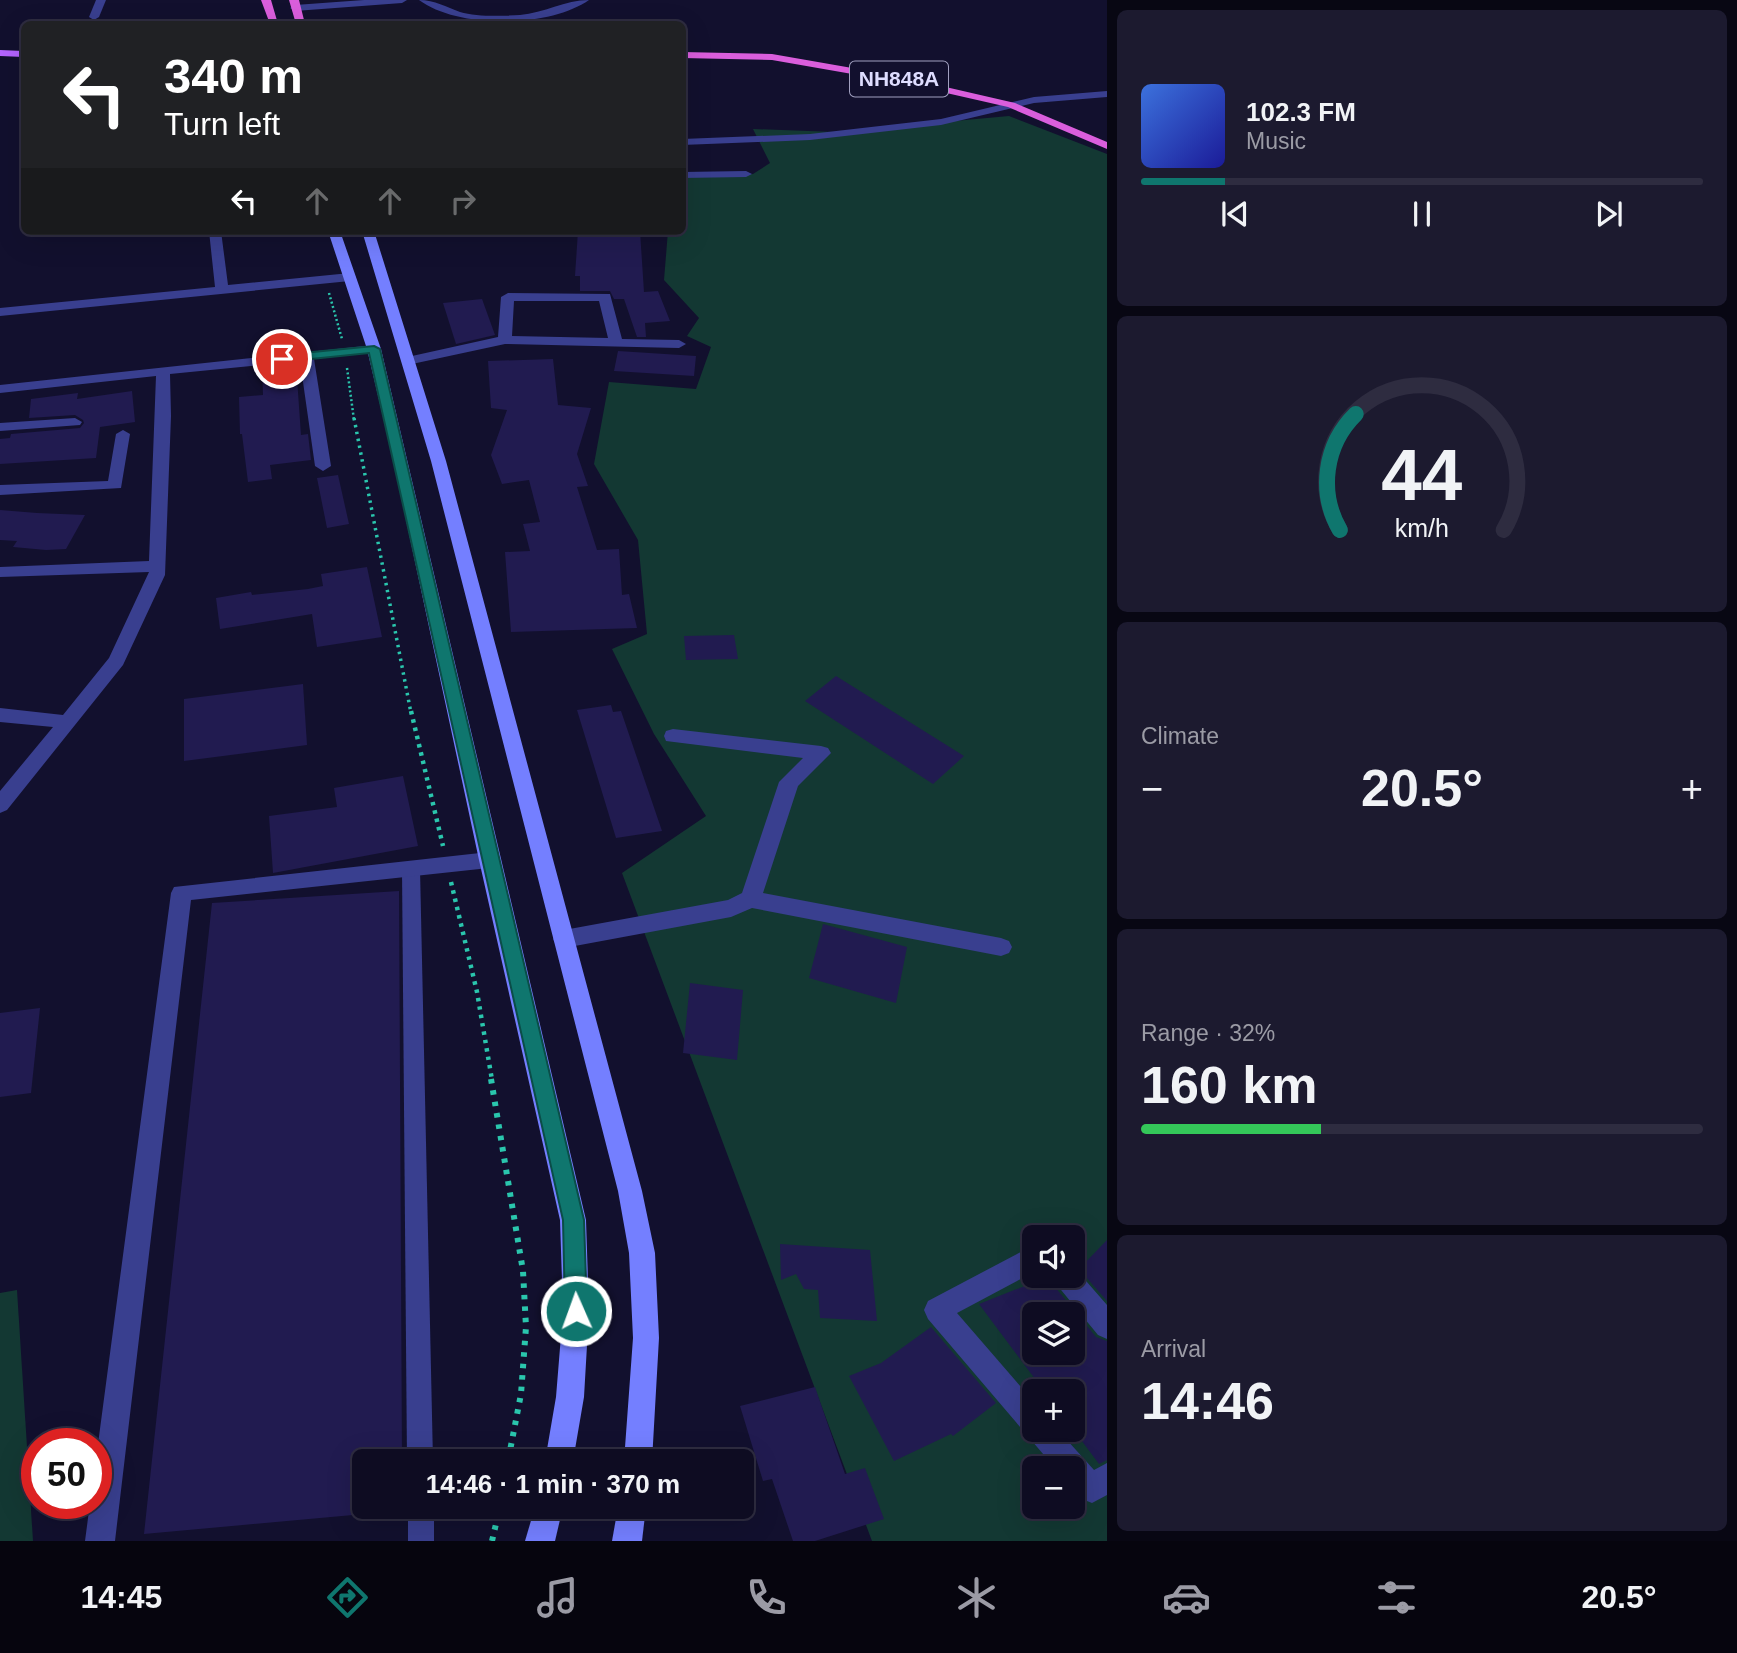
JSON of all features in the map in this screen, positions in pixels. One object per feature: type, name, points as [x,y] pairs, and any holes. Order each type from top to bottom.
[{"type":"highway","points":[[266,0],[273,21]]},
{"type":"highway","points":[[295,4],[300,21]]},
{"type":"highway","name":"NH848A","points":[[686,46],[783,49],[918,73],[1034,100],[1058,111]]},
{"type":"highway","name":"NH848A","points":[[686,55],[772,57],[898,79],[1011,105],[1107,146]]},
{"type":"main road","points":[[0,53],[21,54]]},
{"type":"main road","points":[[335,235],[374,349],[573,1220],[576,1311],[570,1397],[561,1449]]},
{"type":"main road","points":[[369,235],[409,353],[421,405],[456,519],[630,1191],[642,1253],[646,1338],[639,1449]]},
{"type":"main road","points":[[374,349],[409,353]]},
{"type":"main road","points":[[540,1541],[546,1519]]},
{"type":"main road","points":[[627,1541],[630,1519]]},
{"type":"street","points":[[94,17],[101,0]]},
{"type":"street","points":[[295,4],[402,0]]},
{"type":"street","points":[[424,0],[462,16],[520,18],[548,13],[583,0]]},
{"type":"street","points":[[686,142],[810,137],[941,122],[1034,100],[1107,94]]},
{"type":"street","points":[[686,175],[746,174]]},
{"type":"street","points":[[215,235],[222,289]]},
{"type":"street","points":[[0,312],[350,277]]},
{"type":"street","points":[[505,340],[508,298],[605,297],[616,343]]},
{"type":"street","points":[[409,353],[505,340],[679,344]]},
{"type":"street","points":[[0,389],[374,349]]},
{"type":"street","points":[[306,356],[323,466]]},
{"type":"street","points":[[0,805],[117,661],[157,575],[164,416],[163,371]]},
{"type":"street","points":[[0,428],[75,422]]},
{"type":"street","points":[[0,490],[115,485],[123,434]]},
{"type":"street","points":[[0,572],[157,566]]},
{"type":"street","points":[[0,715],[67,722]]},
{"type":"street","points":[[673,736],[821,752],[789,782],[751,899]]},
{"type":"street","points":[[100,1541],[181,893],[489,860]]},
{"type":"street","points":[[411,869],[420,1449]]},
{"type":"street","points":[[564,939],[731,908],[751,899],[1001,947]]},
{"type":"street","points":[[1022,1264],[937,1310],[1022,1409]]},
{"type":"street","points":[[1076,1288],[1107,1326]]},
{"type":"street","points":[[1051,1442],[1092,1489],[1107,1477]]},
{"type":"street","points":[[421,1519],[421,1541]]},
{"type":"path","points":[[492,1541],[497,1519]]},
{"type":"green space","points":[[1009,116],[1107,154],[1107,1541],[872,1541],[622,873],[706,816],[654,734],[612,649],[647,634],[638,540],[594,464],[609,382],[696,389],[711,347],[687,336],[699,318],[664,280],[668,235],[686,235],[686,176],[753,174],[770,163],[753,129],[835,132]]},
{"type":"green space","points":[[17,1290],[26,1428],[21,1428],[21,1519],[32,1519],[33,1541],[0,1541],[0,1293]]},
{"type":"building","points":[[578,235],[640,235],[644,292],[658,291],[670,321],[645,323],[646,337],[637,337],[624,299],[614,299],[610,291],[580,291],[580,276],[575,276]]},
{"type":"building","points":[[482,299],[495,335],[456,344],[443,303]]},
{"type":"building","points":[[294,337],[295,351],[262,354],[262,340]]},
{"type":"building","points":[[618,351],[696,356],[694,376],[614,371]]},
{"type":"building","points":[[553,359],[558,405],[591,408],[577,454],[588,486],[577,487],[597,550],[619,549],[622,595],[629,594],[637,628],[511,632],[505,552],[530,551],[523,524],[540,522],[529,480],[502,484],[491,455],[507,410],[491,408],[488,361]]},
{"type":"building","points":[[296,364],[301,435],[308,434],[311,460],[270,465],[272,479],[248,482],[240,434],[239,397],[263,395],[262,367]]},
{"type":"building","points":[[132,391],[135,422],[100,427],[96,458],[0,464],[0,439],[10,438],[11,434],[80,428],[84,423],[75,415],[29,418],[31,399],[78,393],[77,399]]},
{"type":"building","points":[[338,475],[349,524],[327,528],[317,478]]},
{"type":"building","points":[[0,510],[85,515],[66,549],[46,550],[13,547],[17,541],[0,540]]},
{"type":"building","points":[[367,567],[382,637],[317,647],[312,614],[220,629],[216,598],[323,586],[321,574]]},
{"type":"building","points":[[734,635],[738,659],[686,660],[684,636]]},
{"type":"building","points":[[836,676],[964,756],[933,784],[805,701]]},
{"type":"building","points":[[303,684],[307,745],[184,761],[184,699]]},
{"type":"building","points":[[611,705],[613,712],[621,711],[662,831],[616,838],[577,710]]},
{"type":"building","points":[[403,776],[418,846],[273,873],[269,816],[337,807],[334,788]]},
{"type":"building","points":[[399,891],[402,1449],[352,1449],[352,1515],[144,1534],[212,903]]},
{"type":"building","points":[[823,924],[907,947],[896,1003],[809,978]]},
{"type":"building","points":[[690,983],[743,990],[737,1060],[683,1053]]},
{"type":"building","points":[[40,1008],[31,1093],[0,1097],[0,1013]]},
{"type":"building","points":[[1107,1240],[1107,1301],[1085,1276],[1085,1263]]},
{"type":"building","points":[[780,1244],[870,1250],[877,1321],[820,1318],[818,1290],[804,1289],[796,1274],[781,1280]]},
{"type":"building","points":[[1022,1287],[1056,1288],[1067,1302],[1022,1302],[1022,1362],[979,1304]]},
{"type":"building","points":[[1085,1324],[1096,1337],[1107,1341],[1107,1460],[1099,1464],[1083,1442],[1085,1442],[1085,1379],[1035,1379],[1025,1365],[1085,1365]]},
{"type":"building","points":[[931,1327],[996,1403],[953,1436],[951,1434],[894,1461],[849,1376],[881,1363]]},
{"type":"building","points":[[815,1387],[845,1474],[865,1468],[884,1519],[815,1541],[793,1541],[772,1479],[763,1481],[740,1406]]},
{"type":"route","points":[[282,359],[374,349],[573,1220],[576,1311]]}]
